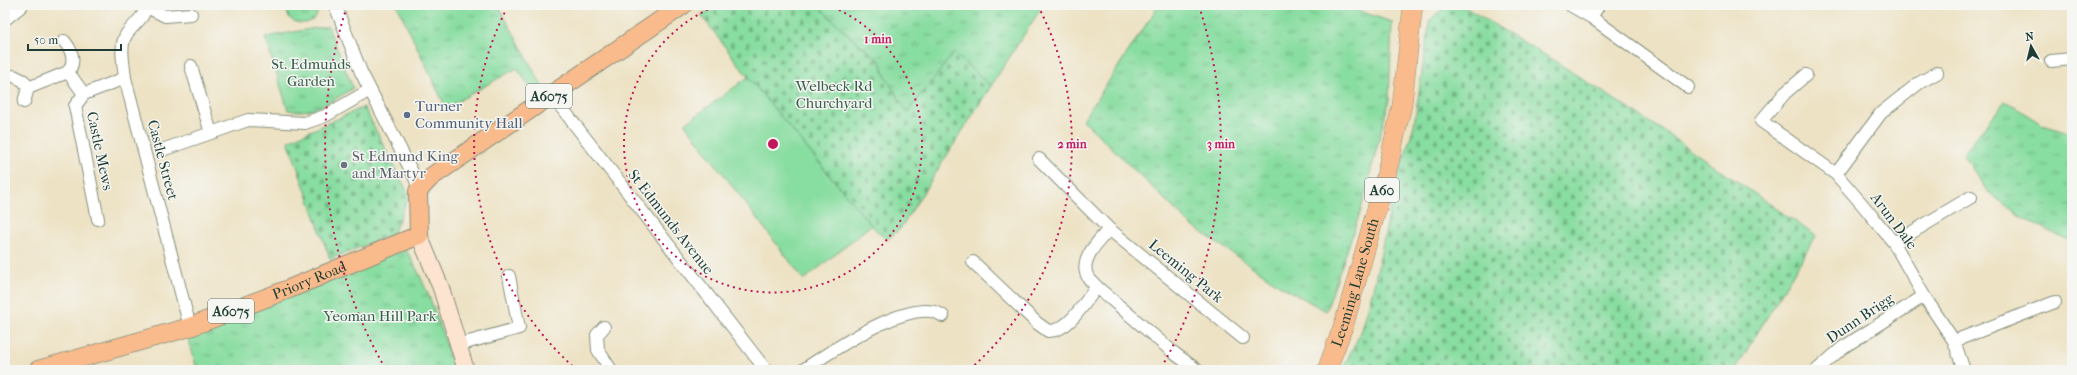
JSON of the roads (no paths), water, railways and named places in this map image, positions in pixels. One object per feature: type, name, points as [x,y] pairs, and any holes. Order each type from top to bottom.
[{"type":"highway","name":"Leeming Lane South","points":[[1327,370],[1346,317],[1385,180],[1402,105],[1413,5]]},
{"type":"main road","name":"A6075","points":[[418,191],[431,177],[683,5]]},
{"type":"main road","points":[[418,191],[419,234],[441,288],[466,370]]},
{"type":"main road","name":"Priory Road","points":[[38,370],[190,327],[289,289],[419,234]]},
{"type":"street","points":[[5,18],[21,5]]},
{"type":"street","points":[[335,5],[370,90],[416,180],[418,191]]},
{"type":"street","points":[[1570,5],[1591,17],[1688,87]]},
{"type":"street","points":[[1591,17],[1598,5]]},
{"type":"street","name":"Castle Street","points":[[190,327],[125,78],[122,54],[126,36],[141,20],[147,6],[165,16],[191,14]]},
{"type":"street","points":[[28,88],[68,72],[73,61],[71,52],[64,41]]},
{"type":"street","points":[[2050,61],[2072,59]]},
{"type":"street","points":[[191,66],[211,133]]},
{"type":"street","name":"Castle Mews","points":[[68,72],[84,94]]},
{"type":"street","points":[[1836,174],[1881,113],[1919,83],[1937,73]]},
{"type":"street","name":"Arun Dale","points":[[1806,75],[1785,93],[1761,121],[1836,174],[1894,243],[1924,296],[1954,341],[1964,370]]},
{"type":"street","points":[[14,76],[24,81],[28,88],[24,102]]},
{"type":"street","name":"Castle Mews","points":[[98,219],[74,106],[84,94],[125,78]]},
{"type":"street","points":[[162,150],[248,120],[305,123],[325,116],[370,90]]},
{"type":"street","name":"St Edmunds Avenue","points":[[551,94],[766,370]]},
{"type":"street","name":"Leeming Park","points":[[1039,159],[1109,229],[1243,338]]},
{"type":"street","points":[[1894,243],[1971,197]]},
{"type":"street","points":[[1109,229],[1089,255],[1087,264],[1088,277],[1097,287],[1174,353],[1197,370]]},
{"type":"street","points":[[973,262],[1048,332],[1060,329],[1070,320],[1097,287]]},
{"type":"street","points":[[458,345],[518,328],[509,276]]},
{"type":"street","name":"Dunn Brigg","points":[[1817,370],[1842,348],[1924,296]]},
{"type":"street","points":[[1954,341],[2055,302]]},
{"type":"street","points":[[803,370],[846,341],[907,312],[923,311],[940,313],[944,316]]},
{"type":"street","points":[[604,327],[597,335],[598,350],[611,370]]},
{"type":"place","name":"Turner Community Hall","points":[[407,115]]},
{"type":"place","name":"St Edmund King and Martyr","points":[[344,165]]},
{"type":"park label","name":"St. Edmunds Garden","points":[[311,72]]},
{"type":"park label","name":"Welbeck Rd Churchyard","points":[[834,94]]},
{"type":"park label","name":"Yeoman Hill Park","points":[[380,316]]}]
